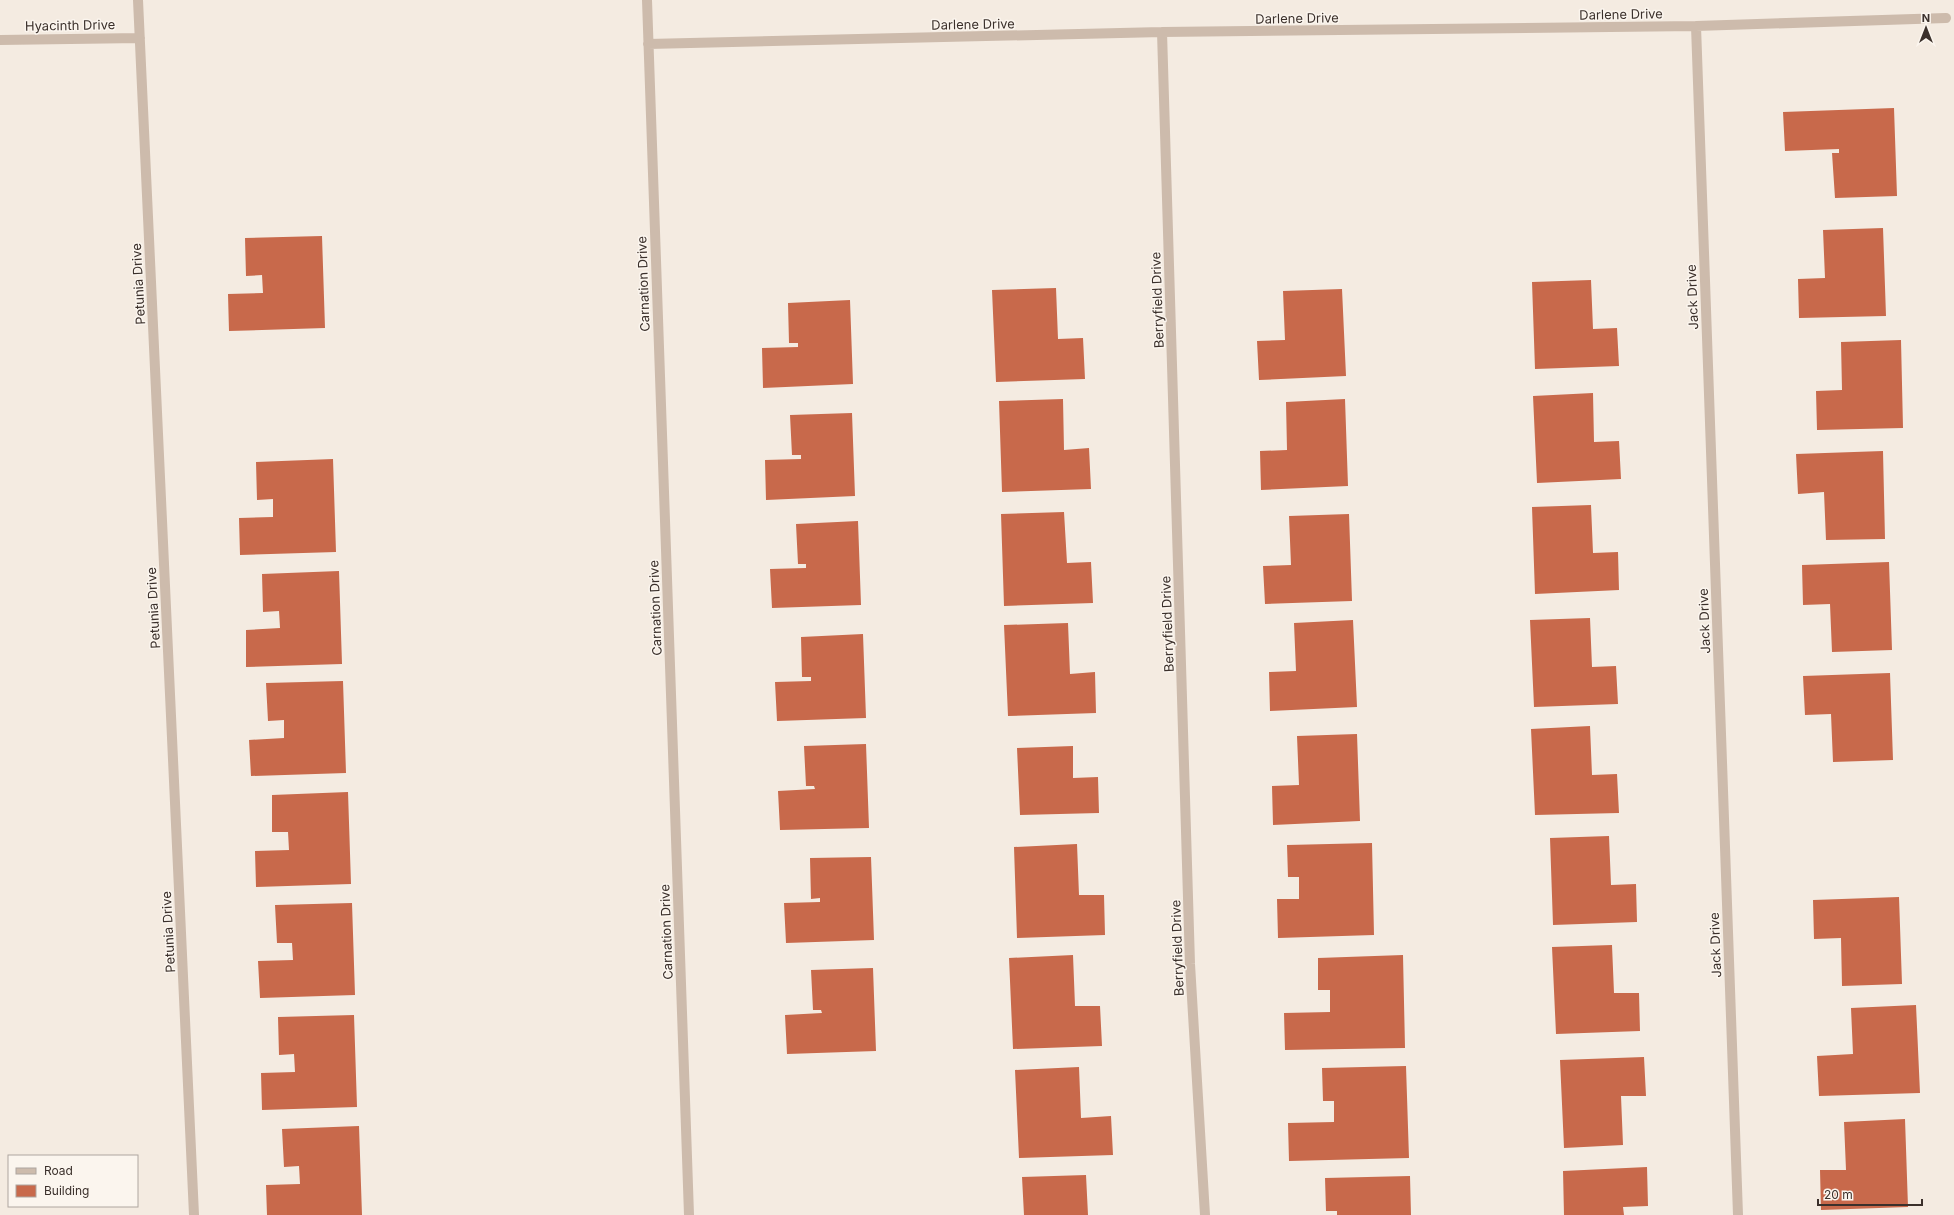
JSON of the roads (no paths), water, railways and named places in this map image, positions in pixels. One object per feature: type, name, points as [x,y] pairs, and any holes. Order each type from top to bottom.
[{"type":"street","name":"Petunia Drive","points":[[138,0],[194,1215]]},
{"type":"street","name":"Carnation Drive","points":[[647,0],[689,1215]]},
{"type":"street","name":"Darlene Drive","points":[[648,44],[1162,32],[1696,26],[1946,18]]},
{"type":"street","name":"Jack Drive","points":[[1696,26],[1738,1215]]},
{"type":"street","name":"Berryfield Drive","points":[[1162,32],[1190,956],[1205,1215]]},
{"type":"street","name":"Hyacinth Drive","points":[[0,40],[140,38]]}]
